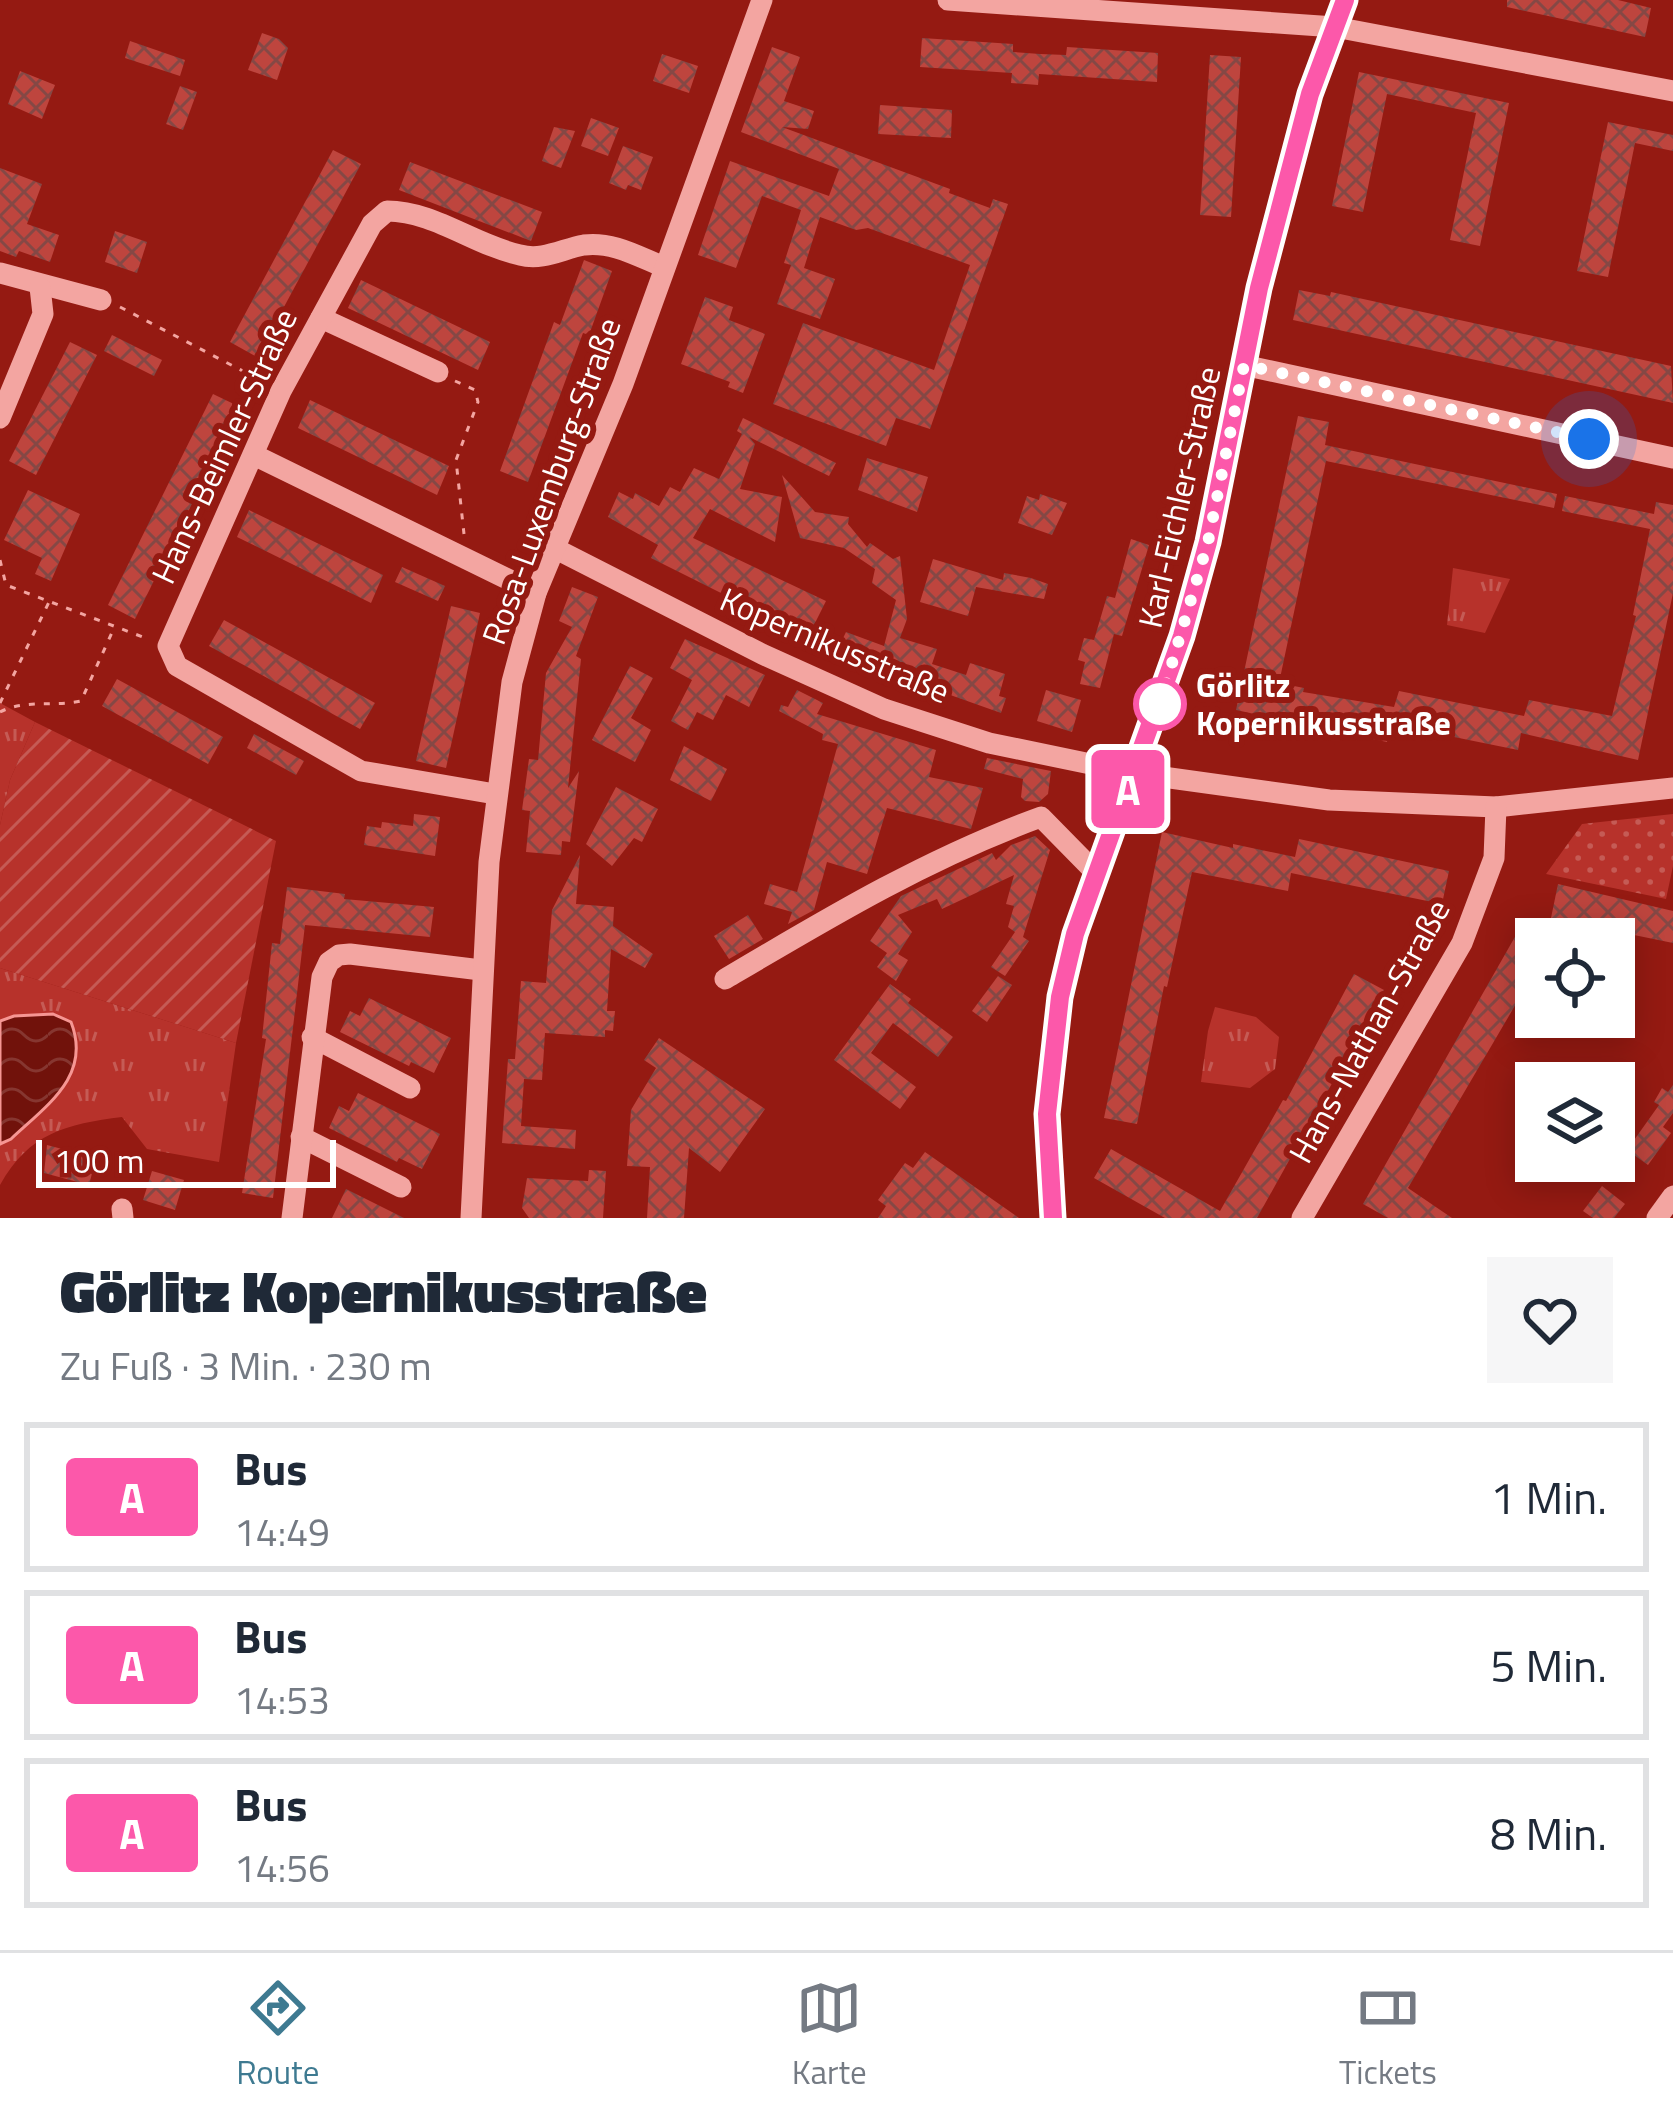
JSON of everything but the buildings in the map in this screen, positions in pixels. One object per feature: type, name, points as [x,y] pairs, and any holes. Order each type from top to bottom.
[{"type":"street","name":"Rosa-Luxemburg-Straße","points":[[471,1218],[481,970],[495,794],[512,682],[536,593],[623,384],[762,0]]},
{"type":"street","points":[[948,0],[1335,27],[1673,91]]},
{"type":"street","name":"Karl-Eichler-Straße","points":[[1053,1218],[1047,1131],[1053,1054],[1075,934],[1164,693],[1208,542],[1259,288],[1310,94],[1345,0]]},
{"type":"street","name":"Hans-Beimler-Straße","points":[[168,646],[280,392],[372,224],[387,211],[407,211],[521,256],[544,257],[582,245],[606,244],[664,267]]},
{"type":"street","points":[[0,273],[101,300]]},
{"type":"street","points":[[0,418],[44,314],[40,286]]},
{"type":"street","points":[[321,317],[438,372]]},
{"type":"street","points":[[1244,365],[1673,458]]},
{"type":"street","points":[[254,455],[536,593]]},
{"type":"street","name":"Kopernikusstraße","points":[[556,549],[762,654],[884,709],[989,743],[1134,773],[1329,800],[1496,807],[1673,788]]},
{"type":"street","points":[[168,646],[177,666],[361,771],[495,794]]},
{"type":"street","name":"Hans-Nathan-Straße","points":[[1307,1216],[1462,943],[1495,858],[1496,807]]},
{"type":"street","points":[[725,979],[889,882],[976,840],[1041,817],[1096,873]]},
{"type":"street","points":[[292,1218],[322,977],[339,955],[481,970]]},
{"type":"street","points":[[311,1037],[410,1088]]},
{"type":"street","points":[[301,1137],[401,1187]]},
{"type":"street","points":[[1657,1218],[1673,1196]]},
{"type":"path","points":[[101,300],[159,325],[280,392]]},
{"type":"path","points":[[438,372],[475,390],[478,402],[456,460],[464,539],[457,554]]},
{"type":"path","points":[[0,560],[5,585],[168,646]]},
{"type":"path","points":[[0,703],[49,602]]},
{"type":"path","points":[[0,712],[13,705],[80,701],[115,627]]},
{"type":"green space","points":[[1453,568],[1510,579],[1485,633],[1447,625]]},
{"type":"green space","points":[[0,703],[35,722],[10,780],[0,825]]},
{"type":"green space","points":[[35,722],[276,841],[236,1043],[0,968],[0,825],[10,780]]},
{"type":"green space","points":[[1673,814],[1673,866],[1666,899],[1546,874],[1582,824]]},
{"type":"green space","points":[[0,968],[236,1043],[219,1162],[147,1149],[122,1117],[51,1134],[23,1153],[0,1185]]},
{"type":"green space","points":[[1215,1007],[1256,1017],[1279,1037],[1275,1069],[1250,1088],[1201,1082]]},
{"type":"water","points":[[53,1014],[71,1022],[76,1058],[71,1074],[51,1101],[0,1144],[0,1021]]},
{"type":"bus line","name":"A","points":[[1053,1218],[1047,1114],[1060,997],[1075,934],[1182,636],[1208,542],[1259,288],[1310,94],[1345,0]]},
{"type":"place","name":"Görlitz Kopernikusstraße","points":[[1160,704]]},
{"type":"route","points":[[1160,704],[1208,542],[1244,365],[1589,439]]}]
